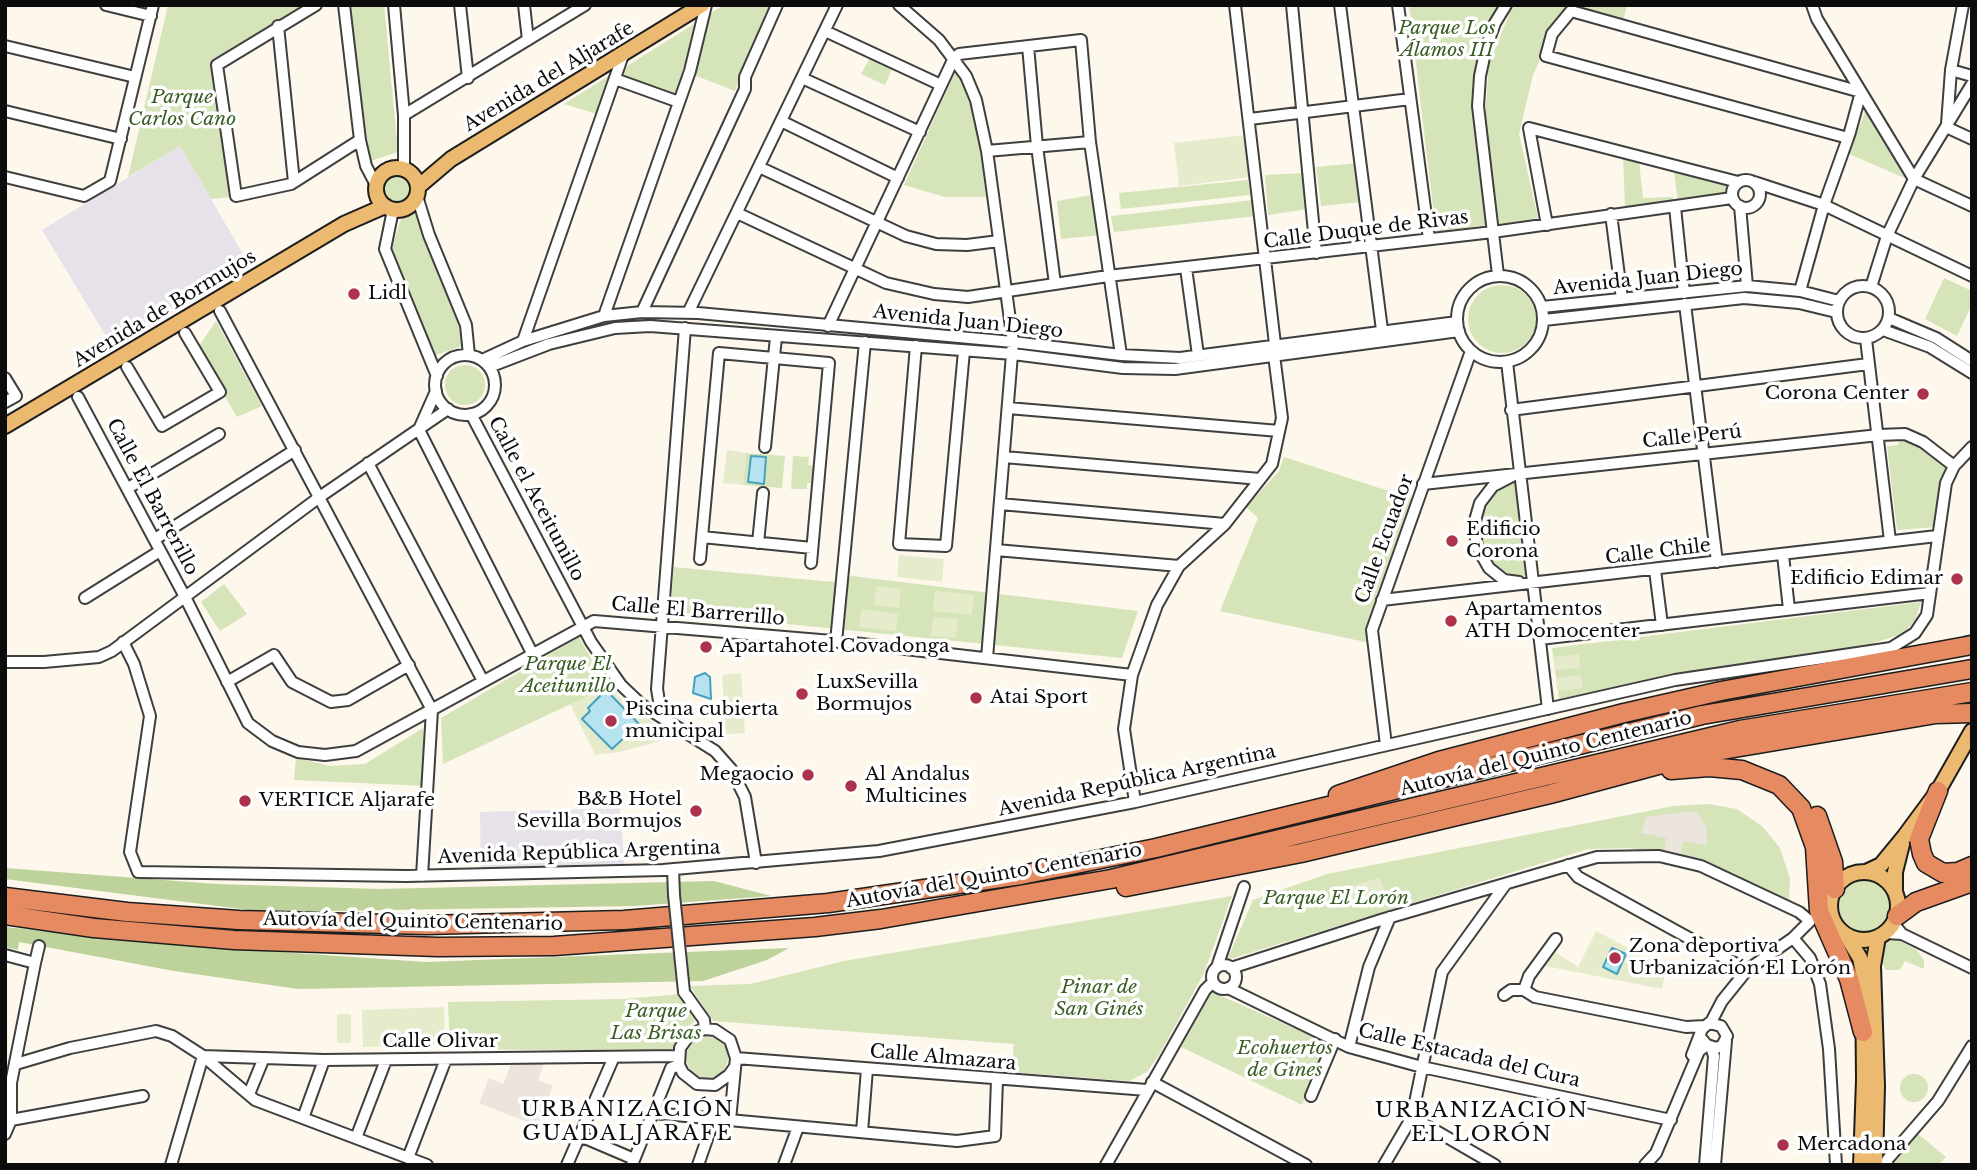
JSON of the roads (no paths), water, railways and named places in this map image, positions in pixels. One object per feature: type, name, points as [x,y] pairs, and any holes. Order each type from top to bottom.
[{"type":"highway","points":[[1303,812],[1354,787],[1545,733],[1721,691],[1972,645]]},
{"type":"highway","name":"Autovía del Quinto Centenario","points":[[5,897],[127,912],[252,920],[438,925],[624,920],[828,903],[1021,875],[1156,848],[1702,715],[1972,669]]},
{"type":"highway","name":"Autovía del Quinto Centenario","points":[[5,915],[94,928],[234,940],[438,947],[554,946],[815,927],[1053,891],[1268,844],[1511,782],[1740,730],[1972,692]]},
{"type":"highway","points":[[1550,794],[1699,754],[1936,714],[1972,713]]},
{"type":"highway","points":[[1053,891],[1094,893],[1187,877],[1701,759],[1753,761],[1776,771],[1796,785],[1816,813],[1833,862],[1835,889]]},
{"type":"highway","points":[[1657,771],[1709,767],[1742,769],[1779,785],[1801,808],[1815,847],[1819,911],[1849,979],[1863,1032]]},
{"type":"highway","points":[[1938,791],[1919,839],[1926,863],[1943,873],[1958,872],[1972,866]]},
{"type":"highway","points":[[1891,929],[1916,902],[1972,882]]},
{"type":"main road","name":"Avenida del Aljarafe","points":[[418,192],[451,159],[699,6]]},
{"type":"main road","name":"Avenida del Aljarafe","points":[[407,170],[451,159]]},
{"type":"main road","points":[[389,169],[407,170],[418,192],[409,206],[388,208],[376,188],[389,169]]},
{"type":"main road","name":"Avenida de Bormujos","points":[[344,224],[376,188]]},
{"type":"main road","name":"Avenida de Bormujos","points":[[5,426],[344,224],[388,208]]},
{"type":"main road","points":[[1861,1165],[1863,973],[1860,958],[1831,914],[1835,889],[1854,874],[1867,872],[1881,865],[1938,791],[1972,731]]},
{"type":"main road","points":[[1875,1165],[1877,1086],[1873,967],[1891,929],[1898,903],[1895,872],[1904,837]]},
{"type":"main road","points":[[1867,872],[1888,881],[1895,891]]},
{"type":"main road","points":[[1846,935],[1867,940],[1891,929]]},
{"type":"street","points":[[5,177],[84,196],[110,181],[152,11],[106,5]]},
{"type":"street","points":[[316,5],[217,65],[236,195],[294,183],[360,141]]},
{"type":"street","points":[[344,5],[360,141],[366,166],[376,188]]},
{"type":"street","points":[[394,5],[407,170]]},
{"type":"street","points":[[460,5],[468,78]]},
{"type":"street","points":[[524,5],[528,40]]},
{"type":"street","points":[[642,312],[745,89],[745,77],[777,5]]},
{"type":"street","points":[[688,313],[837,5]]},
{"type":"street","points":[[899,5],[939,40],[965,76],[976,100],[987,151],[1004,292],[1013,342],[987,658]]},
{"type":"street","points":[[1135,802],[1124,729],[1132,675],[1157,605],[1179,566],[1225,524],[1272,464],[1282,418],[1235,5]]},
{"type":"street","points":[[1292,5],[1315,253]]},
{"type":"street","points":[[1340,5],[1382,330]]},
{"type":"street","points":[[1398,5],[1429,239]]},
{"type":"street","points":[[1498,275],[1478,106],[1479,76],[1494,23],[1506,5]]},
{"type":"street","points":[[1812,5],[1817,19],[1914,179],[1972,206]]},
{"type":"street","points":[[1947,127],[1951,70],[1963,5]]},
{"type":"street","points":[[604,316],[679,102],[699,6]]},
{"type":"street","points":[[404,115],[584,7]]},
{"type":"street","points":[[1848,138],[1546,56],[1552,34],[1571,10],[1861,92]]},
{"type":"street","points":[[278,26],[294,183]]},
{"type":"street","points":[[825,31],[941,85]]},
{"type":"street","points":[[828,326],[953,60],[959,54],[1081,40],[1090,142],[1121,355]]},
{"type":"street","points":[[5,46],[135,77]]},
{"type":"street","points":[[1028,46],[1037,146],[1055,284]]},
{"type":"street","points":[[523,341],[623,55]]},
{"type":"street","points":[[1951,70],[1972,76]]},
{"type":"street","points":[[802,78],[920,132]]},
{"type":"street","points":[[615,79],[679,102]]},
{"type":"street","points":[[1871,287],[1887,236],[1914,179],[1972,84]]},
{"type":"street","points":[[1800,291],[1824,205],[1861,92]]},
{"type":"street","points":[[1250,119],[1410,99]]},
{"type":"street","points":[[5,111],[121,139]]},
{"type":"street","points":[[781,121],[898,178]]},
{"type":"street","points":[[1947,127],[1972,139]]},
{"type":"street","points":[[1547,225],[1529,128],[1738,182],[1754,182],[1824,205],[1972,275]]},
{"type":"street","points":[[987,151],[1090,142]]},
{"type":"street","points":[[759,167],[877,225],[936,244],[999,242]]},
{"type":"street","points":[[1738,182],[1732,189],[1741,204],[1746,286]]},
{"type":"street","points":[[1741,204],[1759,197],[1754,182]]},
{"type":"street","points":[[418,192],[430,237],[466,325],[469,355]]},
{"type":"street","name":"Calle Duque de Rivas","points":[[737,213],[886,283],[968,297],[1108,276],[1266,260],[1547,225],[1611,214],[1741,204]]},
{"type":"street","points":[[1675,207],[1717,562]]},
{"type":"street","points":[[388,208],[385,249],[437,376],[436,391],[419,429]]},
{"type":"street","points":[[1611,214],[1622,299]]},
{"type":"street","points":[[1186,268],[1198,355]]},
{"type":"street","points":[[1498,275],[1513,277],[1530,286],[1542,307],[1542,335],[1533,348],[1507,362],[1493,362],[1471,351],[1458,327],[1463,296],[1473,285],[1498,275]]},
{"type":"street","name":"Avenida Juan Diego","points":[[1544,320],[1685,299],[1746,286],[1800,291],[1838,306]]},
{"type":"street","points":[[1871,287],[1885,297],[1889,318],[1883,330],[1866,339],[1853,337],[1844,330],[1838,306],[1851,289],[1871,287]]},
{"type":"street","name":"Avenida Juan Diego","points":[[1542,307],[1622,299],[1744,298],[1838,306]]},
{"type":"street","points":[[219,311],[321,496],[432,710],[422,876]]},
{"type":"street","name":"Avenida Juan Diego","points":[[485,363],[523,341],[604,316],[642,312],[688,313],[1013,342],[1121,355],[1180,358],[1458,327]]},
{"type":"street","points":[[1889,318],[1936,338],[1972,361]]},
{"type":"street","name":"Avenida Juan Diego","points":[[485,363],[615,328],[650,326],[1013,354],[1123,368],[1175,369],[1382,330],[1458,327]]},
{"type":"street","points":[[675,724],[660,707],[657,684],[685,328]]},
{"type":"street","points":[[1883,330],[1930,346],[1972,373]]},
{"type":"street","points":[[127,367],[162,426],[220,392],[185,333]]},
{"type":"street","points":[[765,447],[776,337]]},
{"type":"street","points":[[1866,339],[1890,541]]},
{"type":"street","points":[[836,642],[866,342]]},
{"type":"street","points":[[916,346],[899,544],[946,546],[964,351]]},
{"type":"street","name":"Calle Ecuador","points":[[1386,745],[1372,629],[1471,351]]},
{"type":"street","points":[[699,559],[719,353],[829,363],[811,563]]},
{"type":"street","points":[[436,391],[448,409],[471,414],[481,410],[493,395],[494,376],[485,363],[469,355],[453,357],[437,376]]},
{"type":"street","points":[[1507,362],[1548,709]]},
{"type":"street","points":[[1511,410],[1868,364]]},
{"type":"street","points":[[5,378],[16,396],[5,402]]},
{"type":"street","name":"Calle El Barrerillo","points":[[78,397],[155,539],[248,723],[272,741],[298,752],[325,755],[356,751],[594,621],[836,642],[1132,675]]},
{"type":"street","points":[[1008,408],[1279,431]]},
{"type":"street","points":[[5,662],[99,657],[321,496],[448,409]]},
{"type":"street","name":"Calle el Aceitunillo","points":[[471,414],[583,626],[621,685],[642,705],[715,751],[731,769],[746,797],[756,863]]},
{"type":"street","points":[[419,429],[533,655]]},
{"type":"street","points":[[128,488],[219,434]]},
{"type":"street","name":"Calle Perú","points":[[1423,484],[1905,434],[1923,442],[1954,466]]},
{"type":"street","name":"Avenida República Argentina","points":[[123,642],[134,664],[150,716],[130,852],[138,872],[422,876],[673,869],[879,851],[1135,802],[1675,680],[1891,648],[1915,633],[1927,615],[1946,483],[1954,466],[1972,447]]},
{"type":"street","points":[[155,539],[295,450]]},
{"type":"street","points":[[1004,457],[1260,479]]},
{"type":"street","points":[[368,463],[483,681]]},
{"type":"street","points":[[1520,472],[1493,486],[1480,503],[1474,524],[1477,547],[1489,568],[1504,580],[1535,584]]},
{"type":"street","points":[[758,543],[763,493]]},
{"type":"street","points":[[1000,504],[1225,524]]},
{"type":"street","name":"Calle Chile","points":[[1382,600],[1937,536]]},
{"type":"street","points":[[702,537],[812,548]]},
{"type":"street","points":[[996,550],[1179,566]]},
{"type":"street","points":[[85,598],[160,551]]},
{"type":"street","points":[[1783,555],[1789,610]]},
{"type":"street","points":[[1655,570],[1662,625]]},
{"type":"street","points":[[1540,639],[1930,593]]},
{"type":"street","points":[[227,682],[274,655],[292,682],[331,702],[348,701],[409,665]]},
{"type":"street","points":[[621,685],[638,693],[648,692],[657,684]]},
{"type":"street","points":[[1217,967],[1231,968],[1568,865],[1625,855],[1682,860],[1799,912],[1810,924],[1747,970],[1722,1001],[1707,1034],[1693,1053],[1688,1082],[1656,1153],[1646,1165]]},
{"type":"street","points":[[1568,865],[1577,877],[1747,970]]},
{"type":"street","points":[[673,869],[684,992],[704,1020],[705,1028]]},
{"type":"street","points":[[1384,1165],[1412,1117],[1442,972],[1506,885]]},
{"type":"street","points":[[1231,968],[1235,979],[1228,988],[1217,987],[1213,982],[1213,973],[1244,887]]},
{"type":"street","points":[[1349,1046],[1369,967],[1390,918]]},
{"type":"street","points":[[1891,929],[1972,968]]},
{"type":"street","points":[[1793,938],[1810,958],[1820,984],[1829,1049],[1836,1165]]},
{"type":"street","points":[[1524,989],[1529,976],[1556,939]]},
{"type":"street","points":[[5,1134],[11,1120],[11,1083],[38,946]]},
{"type":"street","points":[[5,956],[35,963]]},
{"type":"street","points":[[1106,1165],[1205,990],[1213,982]]},
{"type":"street","name":"Calle Estacada del Cura","points":[[1228,988],[1349,1046],[1422,1067],[1671,1120]]},
{"type":"street","points":[[1504,995],[1511,990],[1524,989],[1535,997],[1686,1027],[1707,1034],[1722,1046],[1727,1041]]},
{"type":"street","points":[[580,1136],[633,1162],[671,1068],[679,1060],[684,1040],[690,1034],[705,1028],[724,1034],[730,1040],[735,1063],[730,1121]]},
{"type":"street","points":[[16,1065],[70,1048],[156,1031],[172,1036],[203,1056],[255,1100],[426,1165]]},
{"type":"street","points":[[1707,1034],[1727,1031],[1715,1165]]},
{"type":"street","points":[[1706,1165],[1714,1056],[1707,1034]]},
{"type":"street","points":[[1311,1096],[1335,1039]]},
{"type":"street","points":[[1887,1165],[1887,1160],[1938,1101],[1972,1046]]},
{"type":"street","points":[[171,1165],[203,1056]]},
{"type":"street","name":"Calle Olivar","points":[[203,1056],[324,1060],[679,1060]]},
{"type":"street","points":[[249,1094],[263,1059]]},
{"type":"street","points":[[408,1158],[446,1059]]},
{"type":"street","points":[[567,1165],[613,1059]]},
{"type":"street","points":[[303,1118],[324,1060]]},
{"type":"street","points":[[356,1138],[386,1060]]},
{"type":"street","points":[[679,1060],[689,1079],[706,1086],[723,1081],[735,1063]]},
{"type":"street","name":"Calle Almazara","points":[[735,1063],[867,1069],[997,1080],[1150,1086]]},
{"type":"street","points":[[862,1132],[867,1069]]},
{"type":"street","points":[[653,1113],[957,1141],[995,1136],[997,1080]]},
{"type":"street","points":[[1150,1086],[1306,1165]]},
{"type":"street","points":[[11,1120],[143,1096]]},
{"type":"street","points":[[1412,1117],[1495,1165]]},
{"type":"street","points":[[698,1165],[714,1119]]},
{"type":"street","points":[[784,1165],[798,1127]]},
{"type":"water","points":[[751,456],[766,457],[764,484],[748,482]]},
{"type":"water","points":[[705,673],[710,677],[711,699],[693,693],[695,677]]},
{"type":"water","name":"Piscina cubierta municipal","points":[[606,690],[639,724],[612,749],[582,719],[590,711],[588,708]]},
{"type":"water","points":[[1612,948],[1626,954],[1617,974],[1603,967]]},
{"type":"waterway","points":[[1964,637],[1972,635]]},
{"type":"place","name":"Lidl","points":[[354,294]]},
{"type":"place","name":"Corona Center","points":[[1923,394]]},
{"type":"place","name":"Edificio Corona","points":[[1452,541]]},
{"type":"place","name":"Edificio Edimar","points":[[1957,579]]},
{"type":"place","name":"Apartamentos ATH Domocenter","points":[[1451,621]]},
{"type":"place","name":"Apartahotel Covadonga","points":[[706,647]]},
{"type":"place","name":"LuxSevilla Bormujos","points":[[802,694]]},
{"type":"place","name":"Atai Sport","points":[[976,698]]},
{"type":"place","name":"Piscina cubierta municipal","points":[[611,721]]},
{"type":"place","name":"Megaocio","points":[[808,775]]},
{"type":"place","name":"Al Andalus Multicines","points":[[851,786]]},
{"type":"place","name":"VERTICE Aljarafe","points":[[245,801]]},
{"type":"place","name":"B&B Hotel Sevilla Bormujos","points":[[696,811]]},
{"type":"place","name":"Zona deportiva Urbanización El Lorón","points":[[1615,958]]},
{"type":"place","name":"Mercadona","points":[[1783,1145]]},
{"type":"district","name":"URBANIZACIÓN GUADALJARAFE","points":[[628,1122]]},
{"type":"district","name":"URBANIZACIÓN EL LORÓN","points":[[1482,1123]]},
{"type":"park label","name":"Parque Los Álamos III","points":[[1447,40]]},
{"type":"park label","name":"Parque Carlos Cano","points":[[182,109]]},
{"type":"park label","name":"Parque El Aceitunillo","points":[[568,676]]},
{"type":"park label","name":"Parque El Lorón","points":[[1336,899]]},
{"type":"park label","name":"Pinar de San Ginés","points":[[1099,999]]},
{"type":"park label","name":"Parque Las Brisas","points":[[656,1023]]},
{"type":"park label","name":"Ecohuertos de Gines","points":[[1285,1060]]}]
